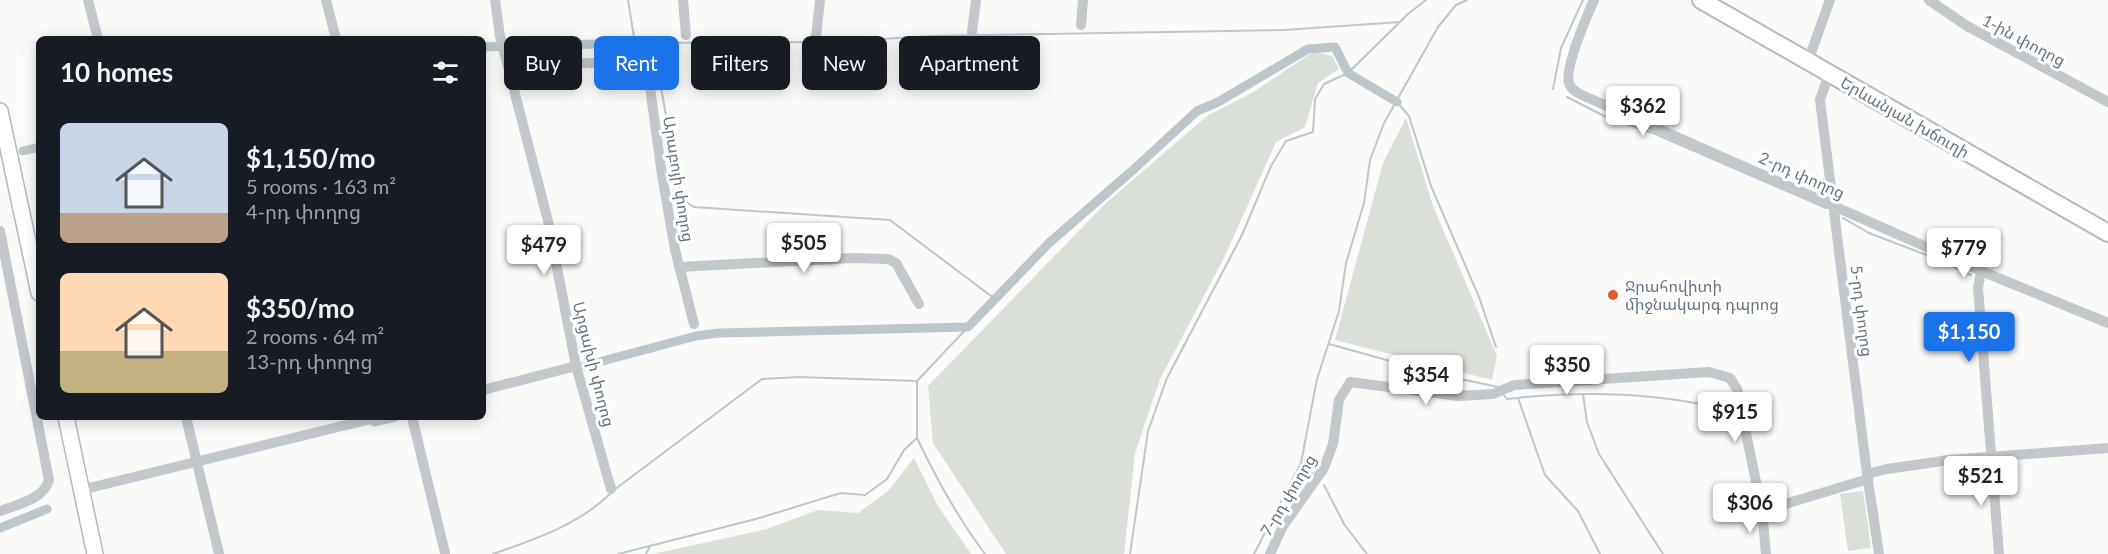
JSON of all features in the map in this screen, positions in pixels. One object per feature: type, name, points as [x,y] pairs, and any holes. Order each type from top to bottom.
[{"type":"main road","name":"Երևանյան խճուղի","points":[[1701,0],[2108,233]]},
{"type":"street","points":[[88,0],[97,36]]},
{"type":"street","points":[[326,0],[335,36]]},
{"type":"street","name":"Արցախի փողոց","points":[[495,0],[504,50]]},
{"type":"street","points":[[683,0],[686,35]]},
{"type":"street","points":[[816,36],[820,0]]},
{"type":"street","points":[[972,32],[976,0]]},
{"type":"street","points":[[1081,25],[1083,0]]},
{"type":"street","name":"2-րդ փողոց","points":[[1594,0],[1573,55],[1568,81],[1570,87],[1584,96],[1981,271],[2108,323]]},
{"type":"street","points":[[1808,61],[1830,0]]},
{"type":"street","name":"1-ին փողոց","points":[[1929,0],[1966,26],[2108,102]]},
{"type":"street","name":"Արաբոյի փողոց","points":[[582,61],[630,62],[642,65],[648,72],[662,175],[679,267],[694,324]]},
{"type":"street","name":"5-րդ փողոց","points":[[1829,74],[1820,100],[1868,477],[1880,554]]},
{"type":"street","name":"Արցախի փողոց","points":[[515,90],[548,221],[576,366],[611,489]]},
{"type":"street","points":[[0,111],[36,279]]},
{"type":"street","points":[[0,231],[36,414]]},
{"type":"street","points":[[679,267],[853,258],[888,259],[896,262],[919,304]]},
{"type":"street","points":[[1981,271],[1978,288],[1999,554]]},
{"type":"street","points":[[486,389],[576,366]]},
{"type":"street","name":"7-րդ փողոց","points":[[1270,554],[1283,526],[1324,468],[1333,444],[1339,400],[1350,382],[1458,396],[1493,394],[1514,385],[1709,372],[1730,378],[1737,389],[1762,511]]},
{"type":"street","points":[[0,511],[39,495],[49,480],[37,420]]},
{"type":"street","points":[[67,420],[95,554]]},
{"type":"street","points":[[187,420],[219,554]]},
{"type":"street","points":[[81,490],[367,420]]},
{"type":"street","points":[[413,420],[445,553]]},
{"type":"street","points":[[1766,554],[1762,511],[1897,467],[1949,460],[2108,448]]},
{"type":"shaded area","points":[[1313,52],[1332,56],[1339,69],[1318,83],[1305,127],[1276,142],[1224,258],[1160,379],[1135,453],[1124,554],[1006,554],[933,443],[928,386],[1106,203],[1207,116],[1255,91]]},
{"type":"shaded area","points":[[1406,118],[1433,206],[1497,356],[1492,380],[1335,340],[1383,163]]},
{"type":"shaded area","points":[[914,458],[938,506],[971,554],[653,554],[767,529],[818,510],[858,513],[888,491]]},
{"type":"shaded area","points":[[1863,491],[1871,548],[1848,551],[1840,494]]},
{"type":"waterway","points":[[628,0],[635,43],[832,42],[933,36],[1284,30],[1400,22]]},
{"type":"waterway","points":[[1130,554],[1148,431],[1167,378],[1242,235],[1271,166],[1286,141],[1313,132],[1315,99],[1324,84],[1348,73],[1408,14],[1426,0]]},
{"type":"waterway","points":[[1254,554],[1301,463],[1317,379],[1339,311],[1346,263],[1364,203],[1370,160],[1384,123],[1438,27],[1456,5],[1467,0]]},
{"type":"waterway","points":[[1553,89],[1561,48],[1583,0]]},
{"type":"waterway","points":[[486,47],[594,44]]},
{"type":"waterway","points":[[584,366],[696,336],[719,333],[968,327],[1049,243],[1197,111],[1218,102],[1308,49],[1335,47],[1348,73],[1397,102]]},
{"type":"waterway","points":[[661,90],[681,199],[694,207],[890,220],[995,299]]},
{"type":"waterway","points":[[1567,97],[1608,118],[1653,133],[1826,208]]},
{"type":"waterway","points":[[1397,102],[1409,116],[1431,186],[1479,297],[1496,347]]},
{"type":"waterway","points":[[23,151],[36,148]]},
{"type":"waterway","points":[[1843,218],[1869,233],[1971,275]]},
{"type":"waterway","points":[[614,490],[762,379],[799,377],[917,381],[968,327]]},
{"type":"waterway","points":[[1329,344],[1437,374],[1498,387]]},
{"type":"waterway","points":[[618,554],[756,519],[841,493],[865,495],[887,479],[904,450],[917,438],[917,381]]},
{"type":"waterway","points":[[1503,394],[1507,399],[1611,394],[1664,398],[1715,407]]},
{"type":"waterway","points":[[1583,394],[1587,422],[1599,454],[1663,554]]},
{"type":"waterway","points":[[1518,398],[1545,475],[1578,511],[1600,554]]},
{"type":"waterway","points":[[374,422],[382,420]]},
{"type":"waterway","points":[[917,438],[948,498],[985,554]]},
{"type":"waterway","points":[[1301,463],[1314,475]]},
{"type":"waterway","points":[[1324,485],[1344,524],[1367,554]]},
{"type":"waterway","points":[[493,554],[570,523],[598,505],[610,494]]},
{"type":"waterway","points":[[0,528],[47,509]]},
{"type":"waterway","points":[[646,554],[650,546]]},
{"type":"place","name":"Ջրահովիտի միջնակարգ դպրոց","points":[[1613,295]]}]
